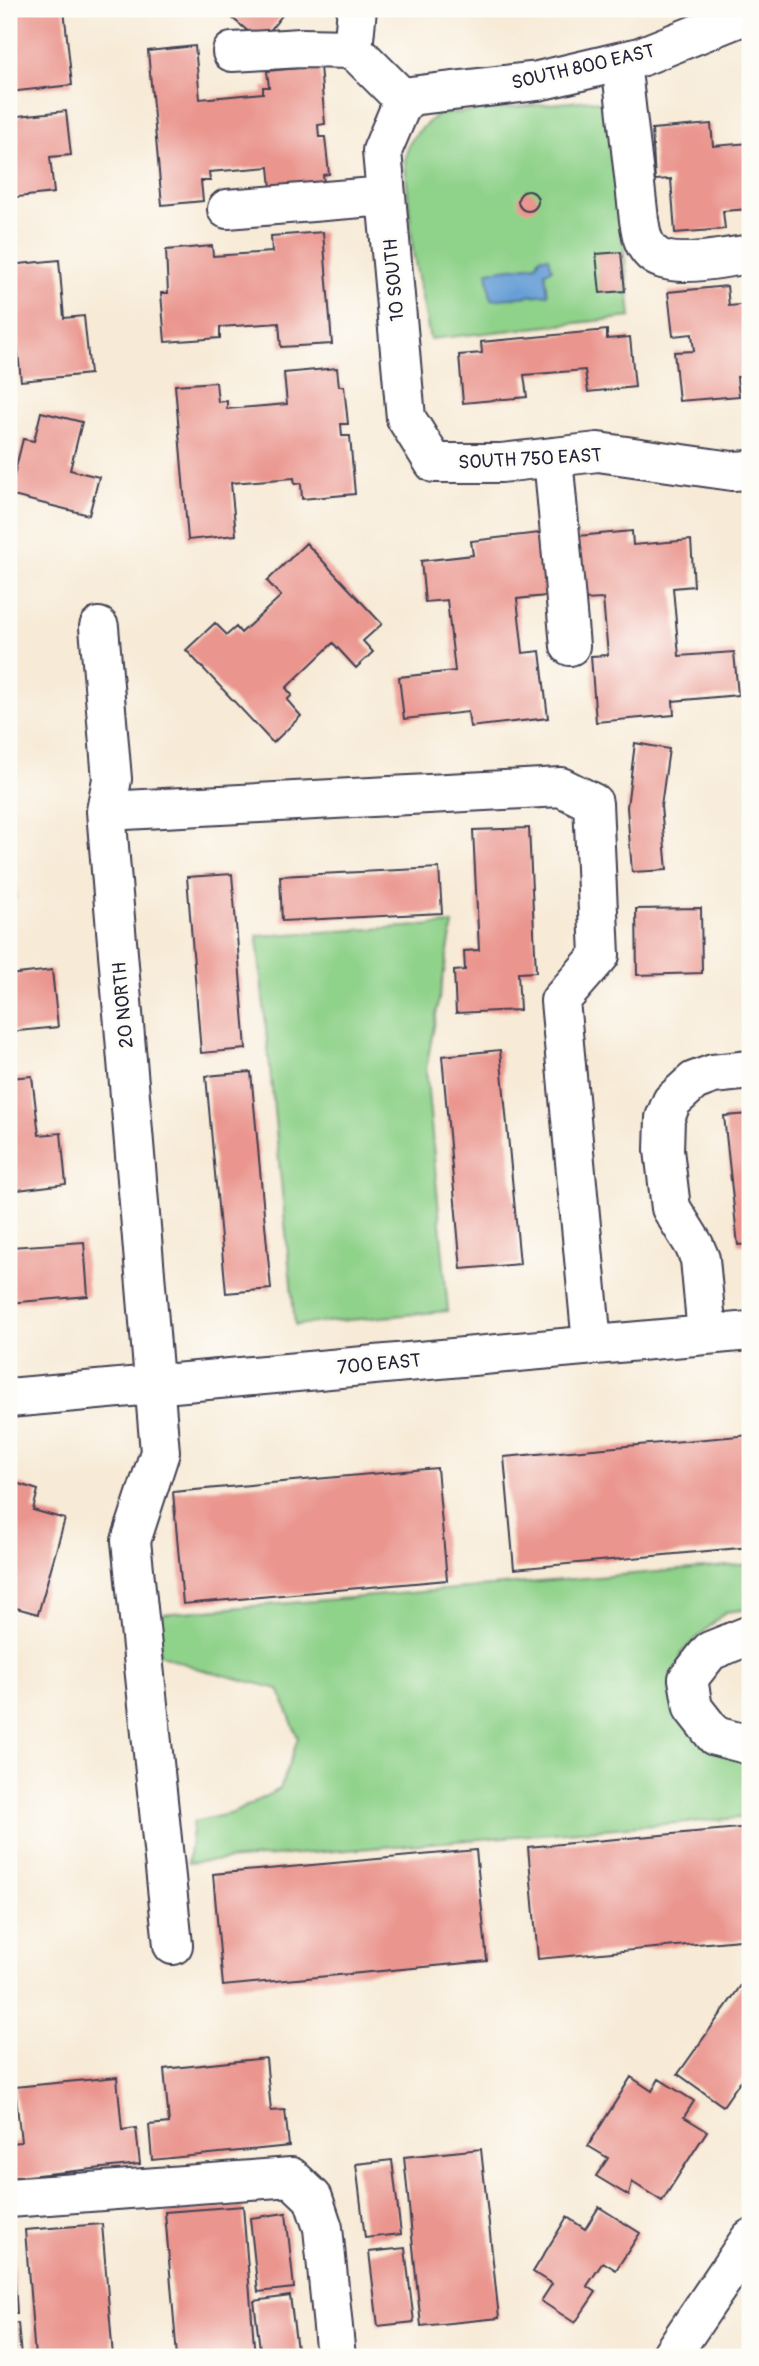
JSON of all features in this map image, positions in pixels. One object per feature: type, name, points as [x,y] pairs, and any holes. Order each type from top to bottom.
[{"type":"street","points":[[353,49],[357,9]]},
{"type":"street","name":"SOUTH 800 EAST","points":[[407,99],[538,81],[640,58],[750,13]]},
{"type":"street","points":[[232,52],[301,48],[353,49],[407,99]]},
{"type":"street","points":[[621,62],[642,239],[652,253],[665,260],[687,262],[750,254]]},
{"type":"street","name":"10 SOUTH","points":[[407,99],[401,106],[382,151],[406,418],[434,463]]},
{"type":"street","points":[[228,209],[386,196]]},
{"type":"street","name":"SOUTH 750 EAST","points":[[434,463],[501,463],[598,452],[732,471],[750,470]]},
{"type":"street","points":[[553,457],[570,646]]},
{"type":"street","name":"20 NORTH","points":[[99,627],[112,779],[106,811],[160,1452],[131,1541],[173,1945]]},
{"type":"street","points":[[106,811],[561,786],[593,803],[600,955],[560,1001],[592,1344]]},
{"type":"street","points":[[707,1334],[700,1259],[671,1208],[664,1150],[665,1118],[672,1101],[694,1081],[713,1074],[750,1070]]},
{"type":"street","name":"700 EAST","points":[[9,1398],[750,1331]]},
{"type":"street","points":[[750,1635],[709,1651],[688,1679],[694,1708],[715,1736],[750,1745]]},
{"type":"street","points":[[9,2199],[291,2177],[313,2198],[323,2228],[336,2357]]},
{"type":"street","points":[[670,2357],[750,2239]]},
{"type":"green space","points":[[591,100],[610,106],[631,317],[430,339],[413,252],[405,162],[408,146],[415,135],[436,115]]},
{"type":"green space","points":[[453,924],[426,1069],[448,1311],[295,1325],[257,936]]},
{"type":"green space","points":[[750,1564],[750,1609],[725,1612],[681,1653],[675,1712],[750,1758],[750,1817],[188,1863],[193,1822],[233,1813],[280,1789],[298,1738],[279,1689],[199,1669],[159,1654],[161,1614]]},
{"type":"water","points":[[540,257],[549,257],[552,269],[545,272],[548,294],[491,300],[487,271],[536,265]]},
{"type":"building","points":[[9,9],[64,9],[72,85],[9,92]]},
{"type":"building","points":[[228,9],[287,9],[261,42],[225,12]]},
{"type":"building","points":[[195,46],[200,99],[263,93],[263,87],[269,87],[267,71],[320,66],[325,124],[318,125],[319,137],[325,137],[329,174],[323,175],[325,194],[272,198],[269,167],[209,172],[210,181],[201,181],[203,201],[162,205],[148,51]]},
{"type":"building","points":[[66,111],[71,155],[50,157],[54,193],[9,198],[9,117]]},
{"type":"building","points":[[711,124],[713,146],[750,143],[750,209],[723,211],[725,229],[675,233],[671,179],[655,180],[652,129]]},
{"type":"building","points":[[528,191],[535,194],[538,201],[535,208],[528,211],[521,208],[518,201],[521,194]]},
{"type":"building","points":[[323,232],[332,344],[281,347],[279,323],[220,327],[220,338],[165,342],[161,293],[168,293],[166,250],[212,246],[213,256],[272,252],[271,236]]},
{"type":"building","points":[[621,252],[625,291],[600,293],[596,254]]},
{"type":"building","points":[[59,260],[64,318],[84,316],[90,374],[21,381],[9,265]]},
{"type":"building","points":[[727,286],[729,306],[750,304],[750,376],[737,377],[739,396],[679,401],[674,352],[694,351],[692,334],[673,336],[668,292]]},
{"type":"building","points":[[607,330],[607,339],[630,337],[635,387],[588,392],[585,370],[524,375],[527,397],[463,403],[459,355],[482,353],[481,342]]},
{"type":"building","points":[[337,368],[339,386],[344,386],[348,424],[341,424],[342,436],[350,436],[355,494],[302,499],[301,483],[295,484],[294,478],[231,483],[236,535],[188,540],[175,385],[216,382],[218,402],[227,401],[227,409],[287,404],[284,373]]},
{"type":"building","points":[[41,412],[82,422],[70,470],[99,477],[89,515],[9,495],[23,439],[34,441]]},
{"type":"building","points":[[632,531],[633,545],[691,540],[694,586],[673,588],[679,656],[734,652],[738,695],[673,701],[674,715],[596,722],[591,656],[608,655],[603,599],[583,600],[578,536]]},
{"type":"building","points":[[548,532],[555,595],[517,599],[523,653],[540,651],[548,718],[470,727],[468,712],[404,719],[399,677],[455,671],[447,600],[425,602],[421,561],[473,555],[471,541]]},
{"type":"building","points":[[306,543],[382,624],[363,641],[373,652],[356,668],[333,643],[286,688],[292,695],[287,700],[301,716],[273,743],[186,650],[215,623],[227,635],[236,627],[241,633],[281,596],[267,581]]},
{"type":"building","points":[[635,743],[669,749],[661,806],[667,870],[632,872],[627,807]]},
{"type":"building","points":[[9,793],[17,899],[9,900]]},
{"type":"building","points":[[529,828],[536,972],[518,973],[520,1010],[456,1013],[454,971],[465,970],[464,951],[479,950],[473,830]]},
{"type":"building","points":[[439,868],[442,913],[282,921],[280,876]]},
{"type":"building","points":[[232,874],[246,1049],[201,1053],[187,877]]},
{"type":"building","points":[[701,908],[702,973],[637,975],[636,909]]},
{"type":"building","points":[[52,970],[58,1027],[9,1032],[9,975]]},
{"type":"building","points":[[500,1050],[520,1264],[461,1269],[442,1056]]},
{"type":"building","points":[[251,1072],[271,1289],[226,1293],[206,1076]]},
{"type":"building","points":[[32,1076],[39,1135],[61,1133],[66,1184],[9,1191],[9,1078]]},
{"type":"building","points":[[750,1114],[750,1244],[738,1245],[724,1116]]},
{"type":"building","points":[[9,1239],[11,1247],[84,1242],[88,1296],[9,1303]]},
{"type":"building","points":[[750,1435],[750,1547],[514,1569],[504,1457]]},
{"type":"building","points":[[437,1468],[447,1580],[183,1604],[173,1492]]},
{"type":"building","points":[[19,1484],[38,1490],[33,1510],[65,1519],[38,1614],[9,1606],[9,1502],[13,1504]]},
{"type":"building","points":[[750,1827],[750,1939],[538,1959],[528,1847]]},
{"type":"building","points":[[476,1850],[487,1961],[223,1986],[213,1874]]},
{"type":"building","points":[[742,1984],[750,1990],[750,2067],[723,2106],[678,2074]]},
{"type":"building","points":[[266,2058],[271,2111],[285,2110],[289,2146],[152,2160],[149,2125],[169,2123],[164,2069]]},
{"type":"building","points":[[117,2077],[122,2130],[136,2128],[140,2164],[9,2178],[9,2143],[21,2142],[15,2087]]},
{"type":"building","points":[[631,2077],[652,2091],[659,2079],[694,2101],[684,2117],[707,2131],[662,2201],[632,2182],[629,2196],[596,2176],[608,2158],[588,2146]]},
{"type":"building","points":[[481,2149],[499,2318],[421,2326],[404,2157]]},
{"type":"building","points":[[392,2160],[401,2234],[365,2238],[356,2164]]},
{"type":"building","points":[[243,2206],[255,2357],[177,2357],[165,2212]]},
{"type":"building","points":[[599,2207],[640,2233],[616,2270],[603,2262],[587,2286],[596,2292],[575,2323],[541,2301],[552,2284],[533,2272],[567,2217],[585,2229]]},
{"type":"building","points":[[286,2213],[294,2288],[258,2292],[250,2218]]},
{"type":"building","points":[[102,2224],[113,2357],[35,2357],[25,2230]]},
{"type":"building","points":[[9,2239],[12,2239],[17,2313],[9,2314]]},
{"type":"building","points":[[405,2248],[414,2322],[378,2326],[369,2252]]},
{"type":"building","points":[[290,2296],[298,2357],[261,2357],[254,2301]]},
{"type":"building","points":[[18,2323],[21,2357],[9,2357],[9,2324]]}]
